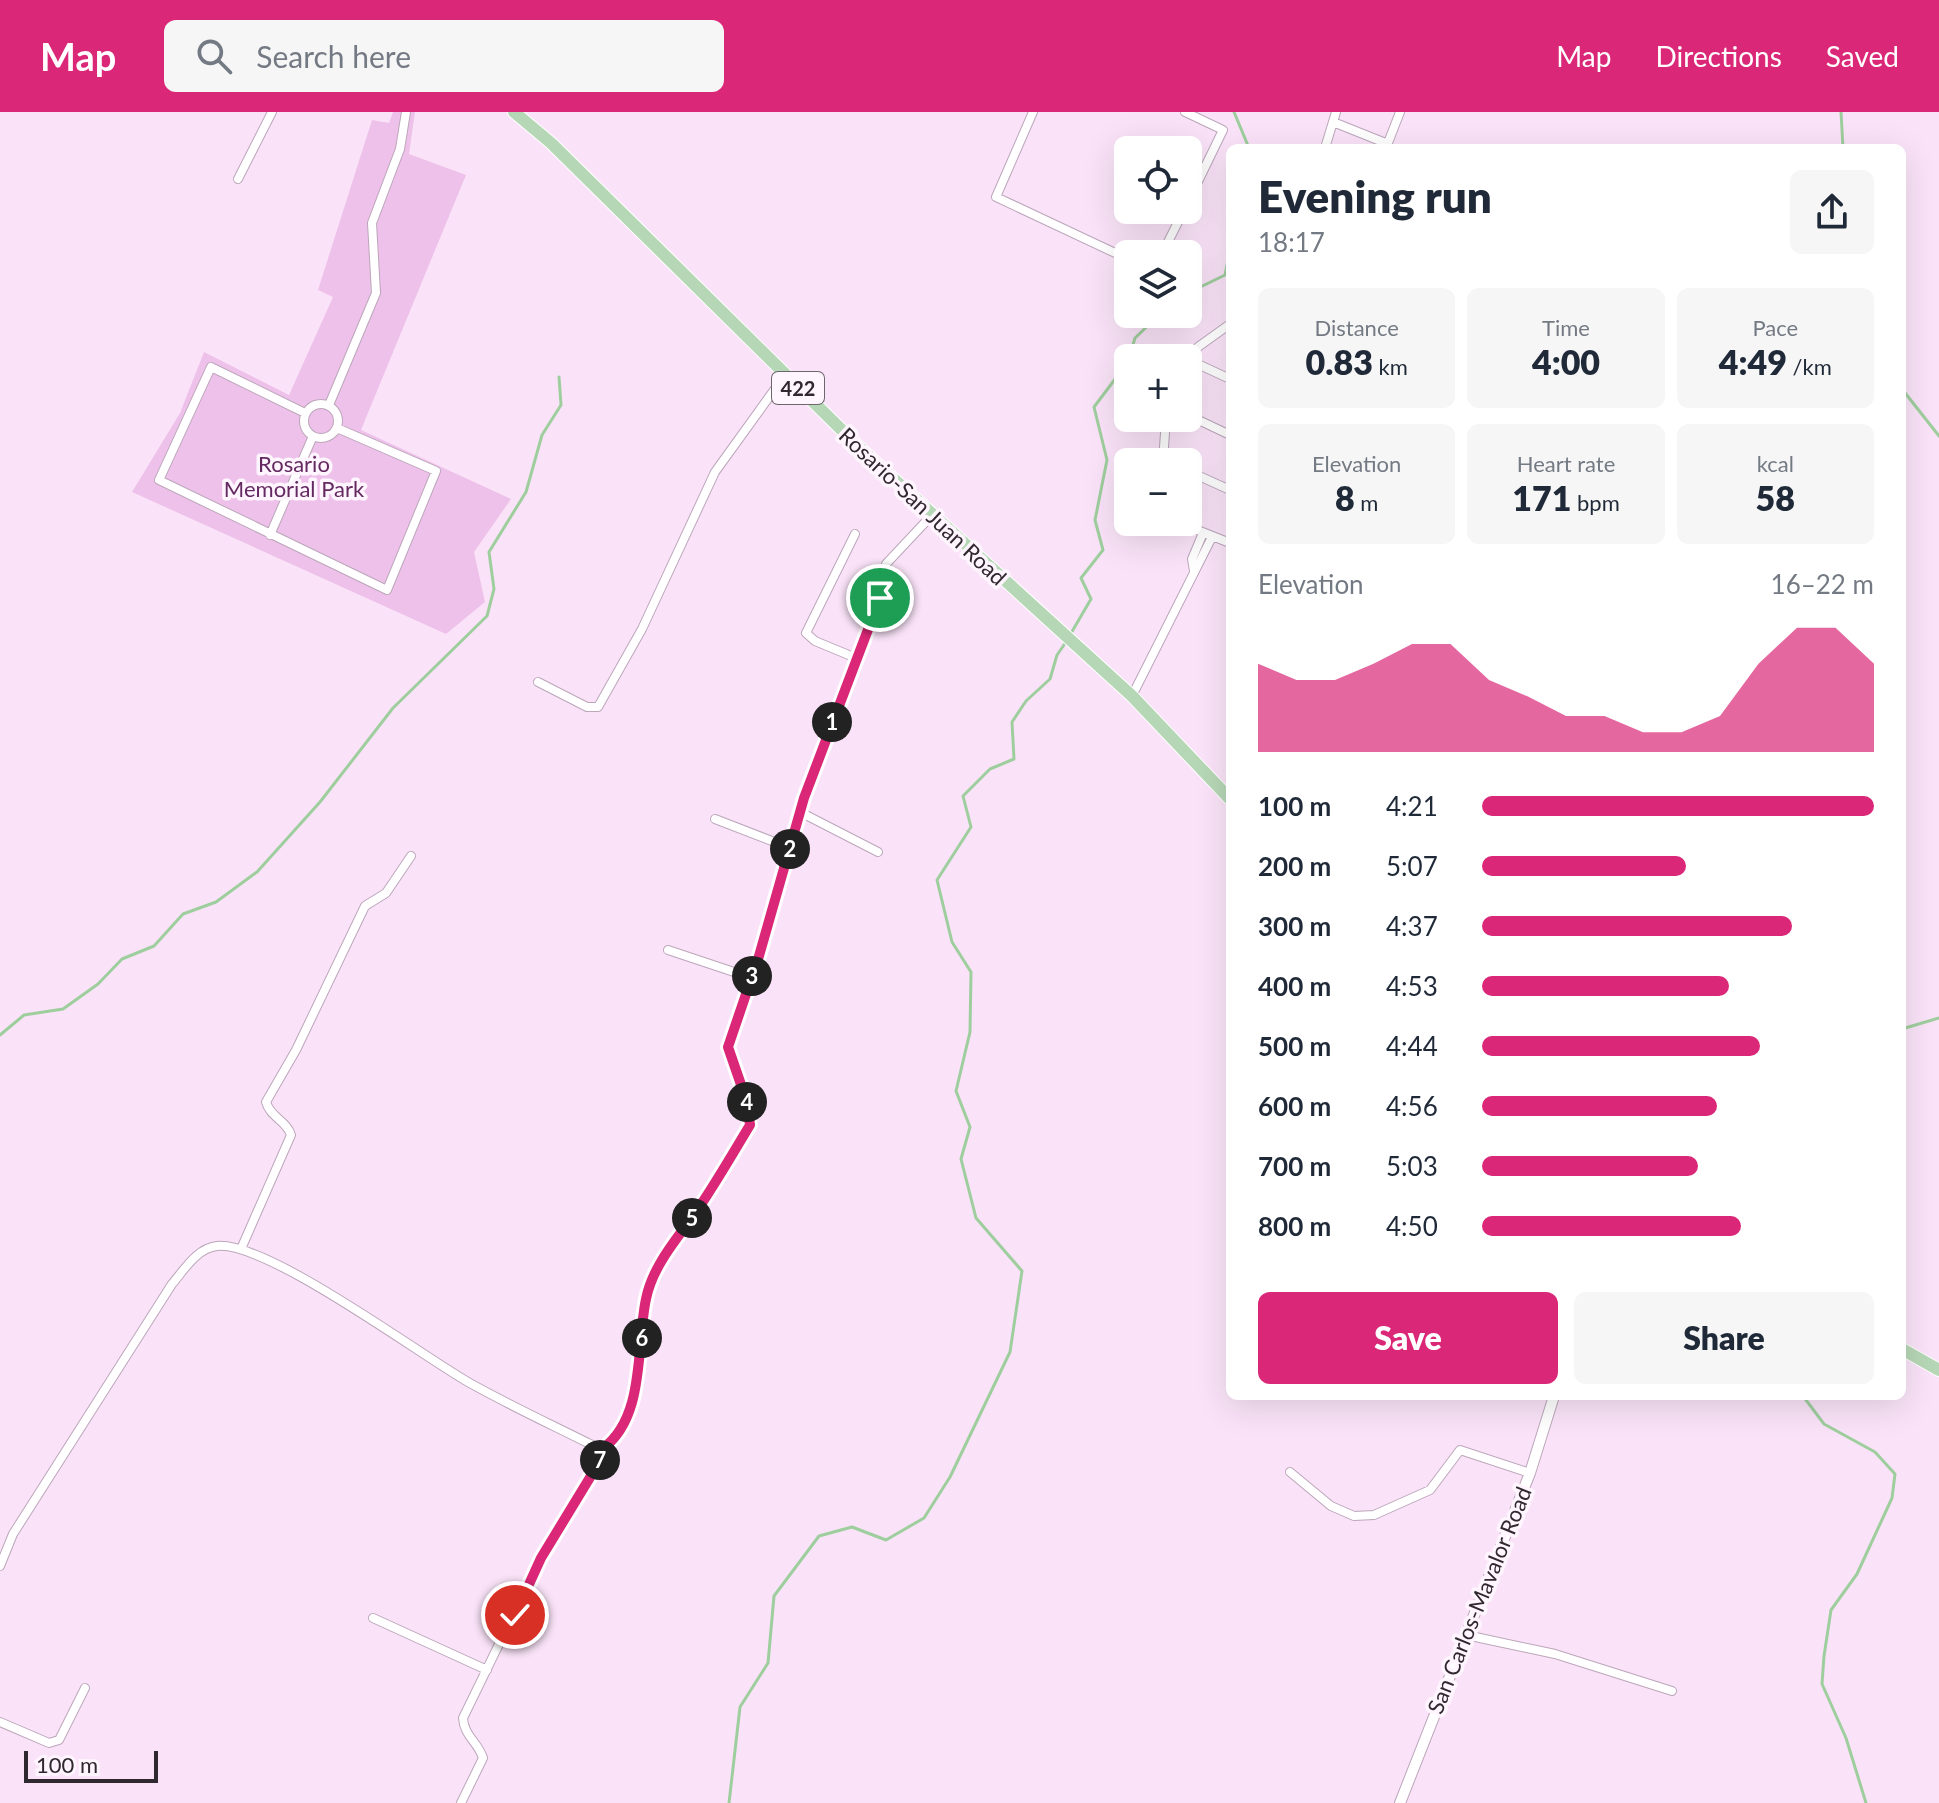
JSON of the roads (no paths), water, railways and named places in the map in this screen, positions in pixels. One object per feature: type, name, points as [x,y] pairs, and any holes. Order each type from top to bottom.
[{"type":"main road","name":"Rosario-San Juan Road","points":[[514,112],[551,143],[785,375],[932,515],[1132,696],[1226,795]]},
{"type":"main road","points":[[1906,1351],[1939,1370]]},
{"type":"street","points":[[238,179],[272,112]]},
{"type":"street","points":[[329,405],[376,293],[372,223],[400,149],[406,112]]},
{"type":"street","points":[[1033,112],[996,197],[1114,252]]},
{"type":"street","points":[[1185,112],[1223,130],[1202,173]]},
{"type":"street","points":[[1326,144],[1336,112]]},
{"type":"street","points":[[1388,144],[1400,112]]},
{"type":"street","points":[[1333,122],[1382,144]]},
{"type":"street","points":[[1202,344],[1226,328]]},
{"type":"street","points":[[305,413],[211,367],[159,480],[387,590],[436,471],[337,428]]},
{"type":"street","points":[[1202,367],[1226,377]]},
{"type":"street","points":[[538,682],[587,707],[598,707],[642,629],[715,472],[785,375]]},
{"type":"street","points":[[313,436],[303,424],[305,413],[312,405],[329,405]]},
{"type":"street","points":[[313,436],[329,436],[337,428],[337,415],[329,405]]},
{"type":"street","points":[[1202,422],[1226,433]]},
{"type":"street","points":[[270,535],[313,436]]},
{"type":"street","points":[[1202,477],[1226,488]]},
{"type":"street","points":[[461,1803],[483,1758],[480,1747],[463,1728],[463,1718],[541,1558],[600,1461],[602,1449],[612,1442],[627,1412],[639,1365],[646,1298],[660,1263],[750,1125],[747,1102],[728,1047],[752,978],[800,812],[884,591],[886,564],[932,515]]},
{"type":"street","points":[[1202,533],[1226,542]]},
{"type":"street","points":[[855,534],[806,633],[815,641],[856,658]]},
{"type":"street","points":[[1132,696],[1194,571],[1203,562],[1207,535]]},
{"type":"street","points":[[800,812],[878,852]]},
{"type":"street","points":[[715,819],[790,848]]},
{"type":"street","points":[[241,1249],[291,1135],[289,1128],[268,1111],[266,1102],[296,1050],[365,906],[386,893],[411,856]]},
{"type":"street","points":[[668,950],[752,978]]},
{"type":"street","points":[[0,1566],[13,1534],[172,1284],[202,1252],[217,1246],[241,1249],[322,1290],[467,1381],[602,1449]]},
{"type":"street","name":"San Carlos-Mavalor Road","points":[[1400,1803],[1530,1473],[1553,1400]]},
{"type":"street","points":[[1290,1472],[1331,1506],[1354,1516],[1374,1515],[1430,1490],[1460,1450],[1530,1473]]},
{"type":"street","points":[[373,1618],[487,1670]]},
{"type":"street","points":[[1466,1635],[1555,1654],[1672,1691]]},
{"type":"street","points":[[0,1722],[49,1743],[59,1740],[85,1688]]},
{"type":"waterway","points":[[1234,112],[1247,144]]},
{"type":"waterway","points":[[1841,112],[1843,144]]},
{"type":"waterway","points":[[1202,286],[1225,275],[1226,270]]},
{"type":"waterway","points":[[1133,344],[1145,328]]},
{"type":"waterway","points":[[0,1035],[24,1015],[63,1009],[98,984],[122,959],[154,946],[183,914],[216,902],[257,872],[320,802],[393,708],[487,616],[494,589],[489,552],[526,492],[542,435],[561,405],[559,377]]},
{"type":"waterway","points":[[1070,635],[1091,599],[1081,578],[1103,550],[1095,520],[1107,460],[1094,407],[1114,381]]},
{"type":"waterway","points":[[1906,394],[1939,436]]},
{"type":"waterway","points":[[729,1803],[740,1707],[768,1663],[774,1596],[819,1536],[852,1527],[886,1540],[924,1518],[950,1477],[1010,1352],[1022,1271],[976,1218],[961,1159],[970,1127],[956,1091],[970,1032],[971,972],[952,942],[937,880],[971,827],[963,796],[990,769],[1014,759],[1012,722],[1026,701],[1050,679],[1057,655],[1066,642]]},
{"type":"waterway","points":[[1906,1028],[1939,1018]]},
{"type":"waterway","points":[[1806,1400],[1824,1424],[1875,1452],[1895,1474],[1892,1498],[1857,1574],[1831,1610],[1824,1656],[1822,1684],[1846,1738],[1866,1803]]},
{"type":"park label","name":"Rosario Memorial Park","points":[[294,476]]}]
